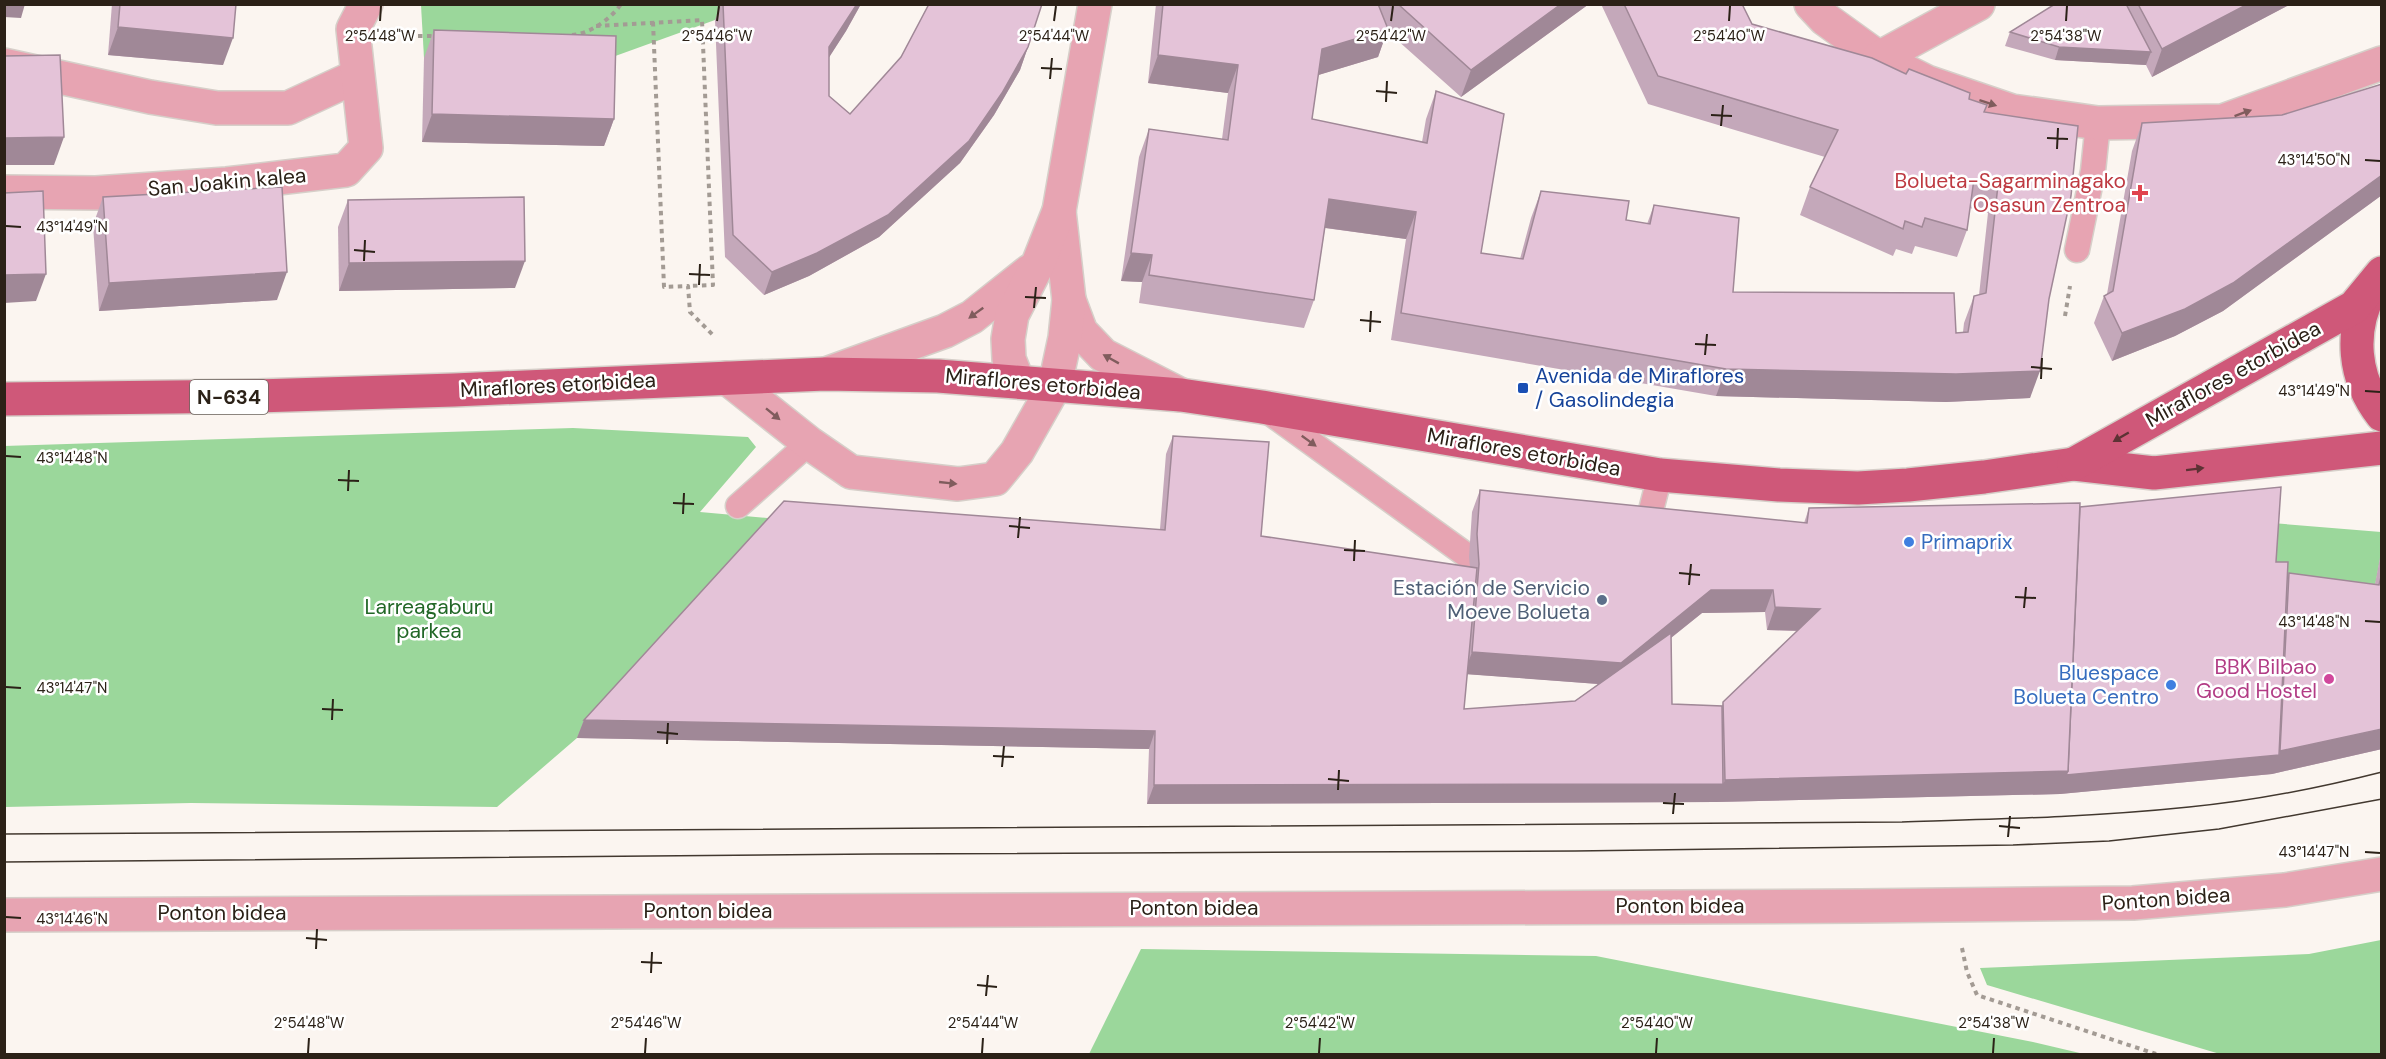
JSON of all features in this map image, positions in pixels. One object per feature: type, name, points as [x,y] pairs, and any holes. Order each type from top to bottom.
[{"type":"main road","name":"Miraflores etorbidea","points":[[2382,273],[2365,302],[2358,322],[2356,343],[2358,365],[2364,385],[2382,415]]},
{"type":"main road","name":"Miraflores etorbidea","points":[[2074,464],[2354,307],[2382,273]]},
{"type":"main road","name":"Miraflores etorbidea","points":[[4,399],[257,396],[825,374],[938,376],[1181,396],[1262,407],[1660,475],[1779,485],[1858,488],[1973,478],[2074,464],[2154,474],[2382,448]]},
{"type":"street","name":"San Joakin kalea","points":[[4,192],[96,194],[346,170],[366,148],[353,29],[366,4]]},
{"type":"street","points":[[1018,382],[1009,358],[1008,339],[1012,315],[1038,264],[1059,211],[1095,4]]},
{"type":"street","points":[[1811,4],[1825,19],[1880,58],[1927,82],[2012,111],[2098,123],[2223,121],[2382,63]]},
{"type":"street","points":[[1880,58],[1978,4]]},
{"type":"street","points":[[4,64],[150,97],[217,108],[288,108],[357,76]]},
{"type":"street","points":[[727,378],[808,443],[851,472],[958,484],[995,479],[1017,452],[1055,385],[1065,338],[1069,300],[1059,211]]},
{"type":"street","points":[[825,374],[919,342],[972,317],[1038,264]]},
{"type":"street","points":[[1069,300],[1081,332],[1103,355],[1181,396]]},
{"type":"street","name":"Ponton bidea","points":[[4,915],[2133,903],[2285,890],[2382,874]]},
{"type":"lane","points":[[2077,250],[2093,171],[2098,123]]},
{"type":"lane","points":[[1262,407],[1469,557]]},
{"type":"lane","points":[[738,506],[808,443]]},
{"type":"lane","points":[[1646,530],[1660,475]]},
{"type":"path","points":[[565,35],[577,34],[596,26],[615,15],[621,4]]},
{"type":"path","points":[[596,26],[653,22],[702,20],[713,285],[664,287],[653,22]]},
{"type":"path","points":[[409,36],[445,36]]},
{"type":"path","points":[[688,286],[690,312],[713,334]]},
{"type":"path","points":[[1967,972],[1977,995],[2156,1054]]},
{"type":"green space","points":[[421,5],[732,5],[715,20],[607,59],[424,58]]},
{"type":"green space","name":"Larreagaburu parkea","points":[[573,428],[748,437],[756,447],[700,512],[778,519],[577,738],[497,807],[191,803],[5,807],[4,446]]},
{"type":"green space","points":[[2272,523],[2381,532],[2381,554],[2371,607],[2281,595],[2269,580]]},
{"type":"green space","points":[[2381,940],[2381,1054],[2220,1054],[1987,985],[1980,968],[2309,954]]},
{"type":"green space","points":[[1141,949],[1596,956],[2084,1054],[1089,1054]]},
{"type":"building","points":[[120,4],[236,4],[233,38],[118,27]]},
{"type":"building","points":[[723,4],[857,4],[829,47],[829,96],[850,114],[901,57],[929,4],[1042,4],[1028,47],[1002,93],[969,141],[888,215],[817,253],[772,272],[733,235]]},
{"type":"building","points":[[1163,4],[1378,4],[1388,29],[1322,49],[1312,119],[1427,143],[1436,91],[1504,114],[1481,253],[1523,259],[1541,191],[1629,201],[1626,220],[1650,224],[1654,205],[1739,218],[1733,292],[1954,293],[1956,333],[1968,332],[1974,296],[1986,293],[1998,185],[1974,179],[1967,230],[1925,218],[1922,227],[1905,221],[1903,229],[1810,187],[1838,130],[1658,76],[1624,4],[1742,4],[1752,24],[1872,58],[1906,74],[1909,69],[1970,93],[1969,99],[1987,105],[1984,112],[2078,126],[2071,196],[2049,299],[2040,371],[1956,374],[1726,369],[1401,313],[1416,212],[1329,199],[1314,300],[1149,275],[1152,255],[1131,253],[1149,129],[1228,140],[1238,65],[1158,55]]},
{"type":"building","points":[[1398,4],[1561,4],[1471,70]]},
{"type":"building","points":[[2055,4],[2126,4],[2151,52],[2059,47],[2010,32]]},
{"type":"building","points":[[2138,4],[2248,4],[2162,49]]},
{"type":"building","points":[[434,30],[616,36],[614,119],[432,114]]},
{"type":"building","points":[[60,55],[64,137],[4,138],[4,56]]},
{"type":"building","points":[[2382,84],[2382,175],[2233,283],[2185,309],[2122,333],[2104,296],[2113,291],[2142,123],[2282,115]]},
{"type":"building","points":[[282,187],[287,272],[109,283],[103,197]]},
{"type":"building","points":[[43,191],[46,274],[4,275],[4,193]]},
{"type":"building","points":[[524,197],[525,261],[349,263],[348,200]]},
{"type":"building","points":[[1173,436],[1269,442],[1261,536],[1477,568],[1464,709],[1575,701],[1671,633],[1672,704],[1722,706],[1723,784],[1154,785],[1155,731],[584,720],[784,501],[1165,530]]},
{"type":"building","name":"Bluespace Bolueta Centro","points":[[2281,487],[2276,562],[2288,562],[2279,755],[2066,775],[2080,507]]},
{"type":"building","points":[[1480,490],[1807,523],[1809,508],[2080,503],[2068,771],[1725,780],[1723,702],[1820,609],[1775,607],[1773,590],[1711,590],[1621,663],[1472,652],[1479,564],[1477,534]]},
{"type":"building","name":"BBK Bilbao Good Hostel","points":[[2289,573],[2379,585],[2382,573],[2382,729],[2280,751]]},
{"type":"tram line","points":[[4,834],[1902,822],[2010,819],[2189,807],[2286,793],[2382,772]]},
{"type":"tram line","points":[[4,862],[874,854],[1575,851],[2013,845],[2109,841],[2219,829],[2382,799]]},
{"type":"place","name":"Bolueta-Sagarminagako Osasun Zentroa","points":[[2140,193]]},
{"type":"place","name":"Avenida de Miraflores / Gasolindegia","points":[[1523,388]]},
{"type":"place","name":"Primaprix","points":[[1909,542]]},
{"type":"place","name":"Estación de Servicio Moeve Bolueta","points":[[1602,600]]},
{"type":"place","name":"BBK Bilbao Good Hostel","points":[[2329,679]]},
{"type":"place","name":"Bluespace Bolueta Centro","points":[[2171,685]]}]
